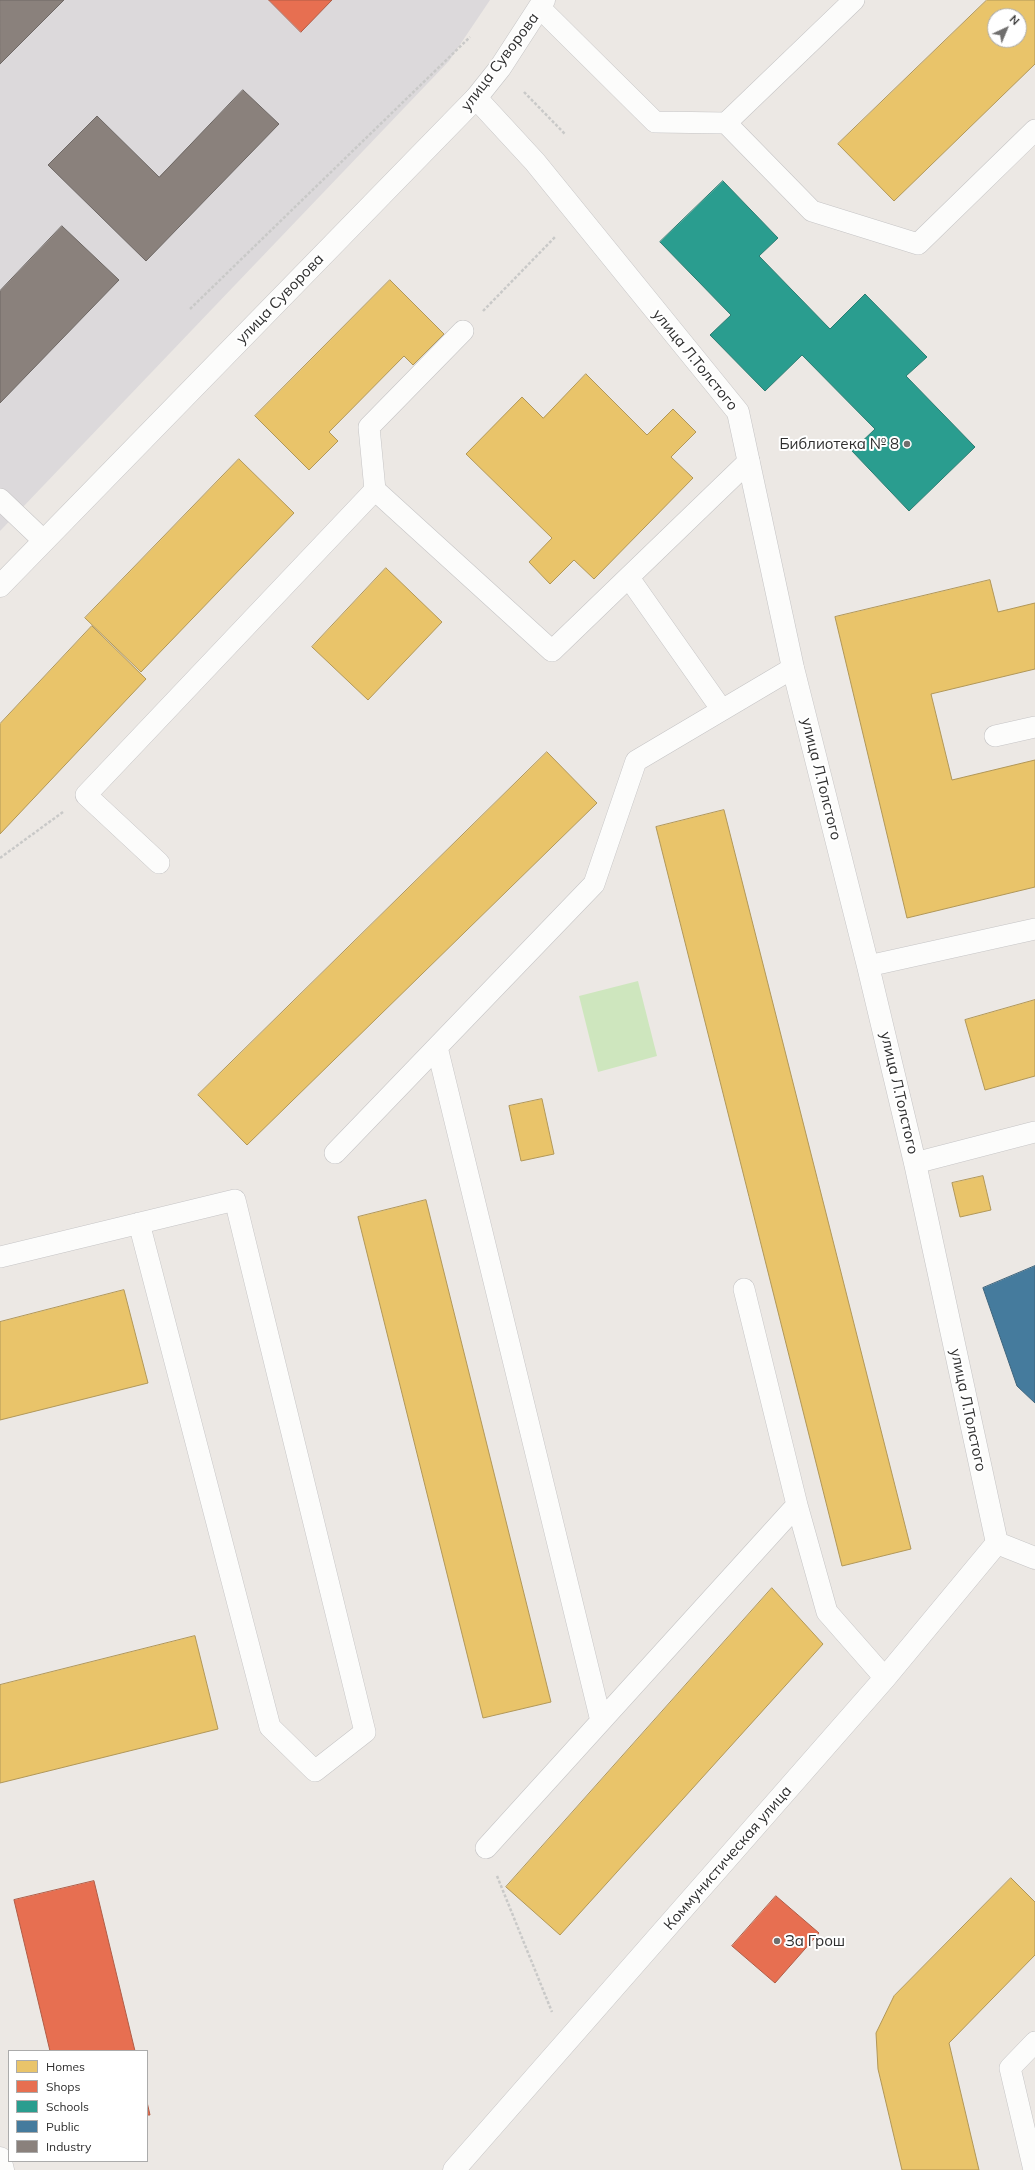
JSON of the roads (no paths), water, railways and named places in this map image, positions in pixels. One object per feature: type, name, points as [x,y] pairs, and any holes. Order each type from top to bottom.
[{"type":"street","name":"улица Суворова","points":[[0,586],[476,98],[542,4]]},
{"type":"street","name":"улица Л.Толстого","points":[[476,98],[535,162],[738,412],[793,668],[868,966],[915,1163],[998,1543]]},
{"type":"street","points":[[998,1543],[1035,1558]]},
{"type":"street","name":"Коммунистическая улица","points":[[454,2170],[566,2044],[885,1678],[998,1543]]},
{"type":"street","points":[[0,2158],[3,2170]]},
{"type":"lane","points":[[542,4],[655,122],[726,123],[854,0]]},
{"type":"lane","points":[[726,123],[812,211],[918,244],[1033,135]]},
{"type":"lane","points":[[463,331],[369,427],[375,490],[552,651],[749,461]]},
{"type":"lane","points":[[159,863],[86,795],[375,490]]},
{"type":"lane","points":[[0,499],[44,541]]},
{"type":"lane","points":[[629,578],[722,710]]},
{"type":"lane","points":[[335,1153],[594,884],[636,761],[793,668]]},
{"type":"lane","points":[[995,736],[1035,727]]},
{"type":"lane","points":[[868,966],[1035,929]]},
{"type":"lane","points":[[437,1047],[601,1721]]},
{"type":"lane","points":[[915,1163],[1035,1132]]},
{"type":"lane","points":[[0,1257],[140,1223],[235,1200],[365,1732],[315,1771],[270,1727],[140,1223]]},
{"type":"lane","points":[[744,1289],[797,1505],[827,1612],[885,1678]]},
{"type":"lane","points":[[486,1848],[797,1505]]},
{"type":"lane","points":[[1034,2170],[1010,2068],[1035,2042]]},
{"type":"place","name":"Библиотека № 8","points":[[907,444]]},
{"type":"place","name":"За Грош","points":[[777,1941]]}]
